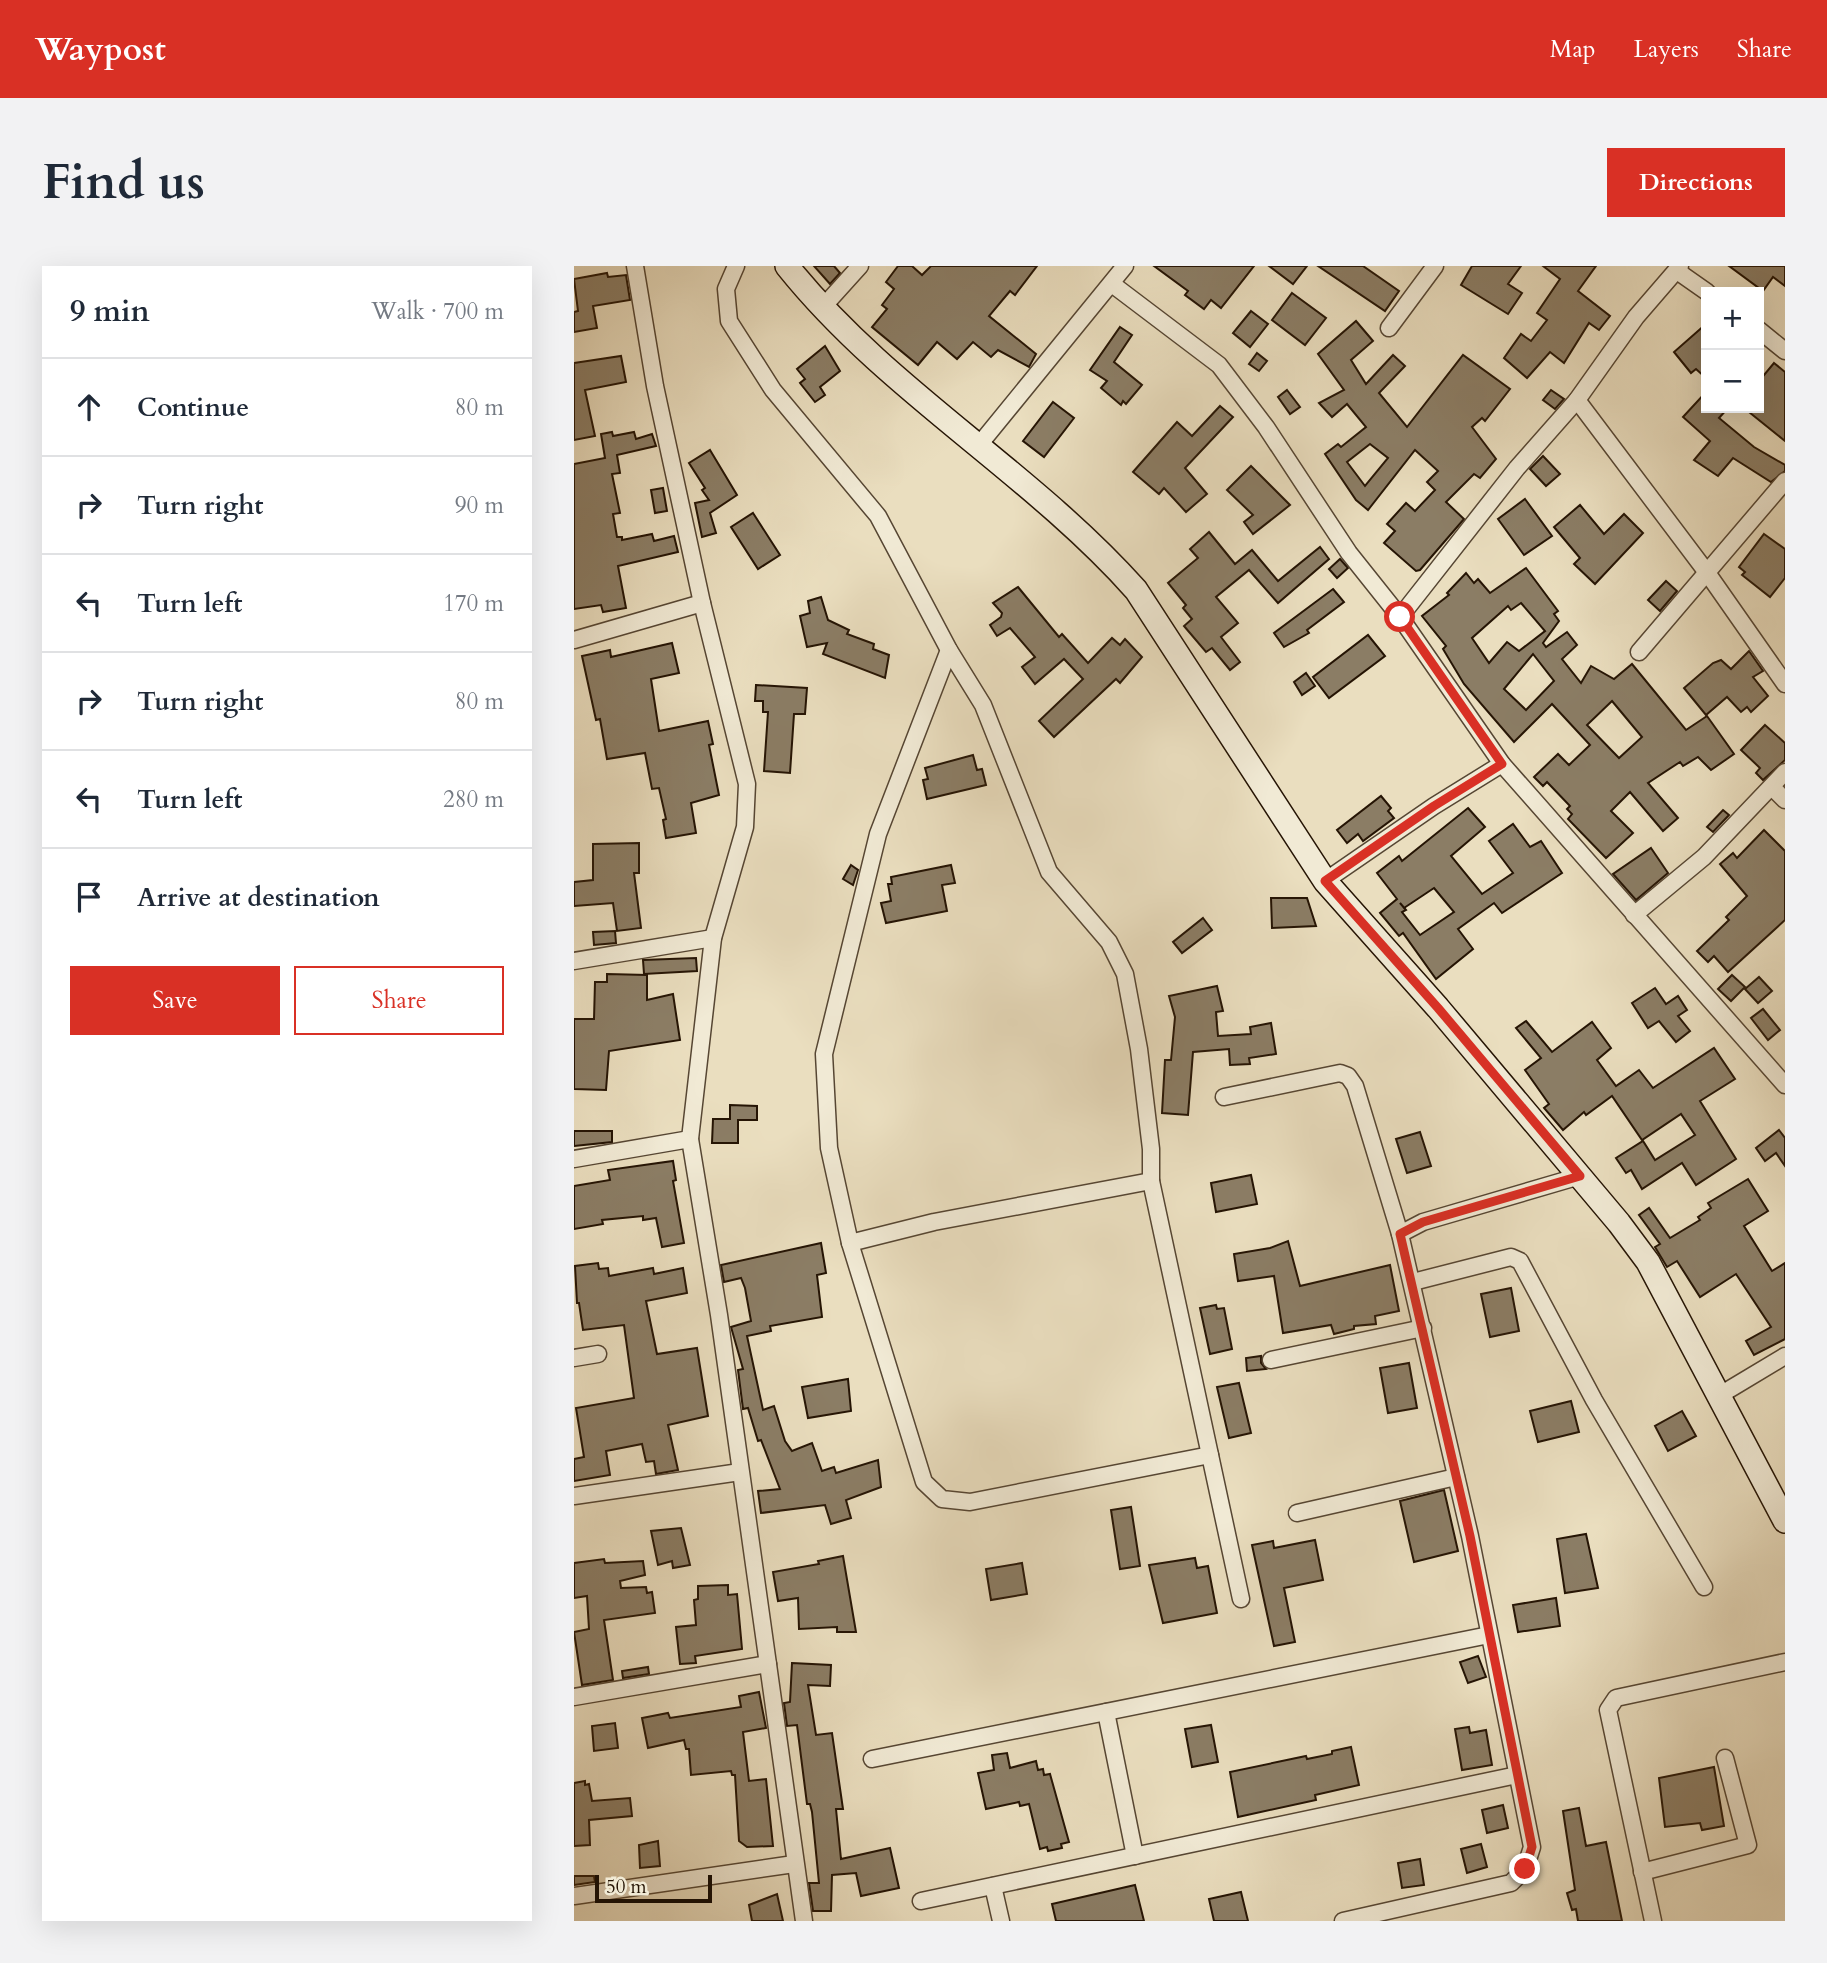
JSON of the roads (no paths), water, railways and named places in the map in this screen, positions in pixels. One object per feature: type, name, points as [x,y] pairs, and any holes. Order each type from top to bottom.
[{"type":"street","points":[[635,266],[655,386],[702,603],[747,784],[745,827],[713,938],[690,1139],[719,1315],[804,1921]]},
{"type":"street","points":[[736,266],[726,289],[729,321],[773,390],[878,516],[948,650],[983,705],[1049,872],[1109,942],[1125,974],[1139,1049],[1151,1149],[1151,1181],[1241,1599]]},
{"type":"street","points":[[787,266],[823,307],[891,375],[979,445],[1101,551],[1136,590],[1325,881],[1438,1008],[1580,1176],[1648,1262],[1785,1521]]},
{"type":"street","points":[[823,307],[860,266]]},
{"type":"street","points":[[979,445],[1125,266]]},
{"type":"street","points":[[1390,328],[1435,266]]},
{"type":"street","points":[[1400,617],[1517,468],[1577,400],[1636,317],[1679,268],[1701,287]]},
{"type":"street","points":[[1112,284],[1219,365],[1266,427],[1349,553],[1400,617],[1502,764],[1785,1085]]},
{"type":"street","points":[[1764,334],[1785,351]]},
{"type":"street","points":[[1577,400],[1708,574],[1785,684]]},
{"type":"street","points":[[1639,652],[1785,481]]},
{"type":"street","points":[[574,640],[702,603]]},
{"type":"street","points":[[948,650],[877,834],[824,1054],[829,1148],[850,1242],[925,1482],[942,1499],[970,1502],[1210,1455]]},
{"type":"street","points":[[1325,881],[1434,806],[1502,764]]},
{"type":"street","points":[[1634,915],[1704,857],[1785,772]]},
{"type":"street","points":[[1772,787],[1785,800]]},
{"type":"street","points":[[574,961],[713,938]]},
{"type":"street","points":[[1224,1097],[1340,1073],[1348,1076],[1355,1086],[1413,1282],[1532,1847],[1525,1869],[1511,1883],[1343,1921]]},
{"type":"street","points":[[574,1159],[690,1139]]},
{"type":"street","points":[[1400,1234],[1423,1222],[1580,1176]]},
{"type":"street","points":[[850,1242],[934,1222],[1151,1181]]},
{"type":"street","points":[[1413,1282],[1511,1256],[1520,1261],[1594,1400],[1704,1587]]},
{"type":"street","points":[[1271,1360],[1423,1328]]},
{"type":"street","points":[[574,1358],[598,1354]]},
{"type":"street","points":[[1720,1395],[1785,1356]]},
{"type":"street","points":[[574,1496],[740,1472]]},
{"type":"street","points":[[1297,1513],[1456,1477]]},
{"type":"street","points":[[872,1759],[1489,1635]]},
{"type":"street","points":[[1653,1921],[1608,1710],[1616,1698],[1785,1662]]},
{"type":"street","points":[[574,1697],[768,1664]]},
{"type":"street","points":[[1106,1712],[1135,1856]]},
{"type":"street","points":[[1642,1872],[1748,1845],[1726,1758]]},
{"type":"street","points":[[921,1901],[1517,1775]]},
{"type":"street","points":[[574,1896],[794,1864]]},
{"type":"street","points":[[993,1886],[1001,1921]]}]
